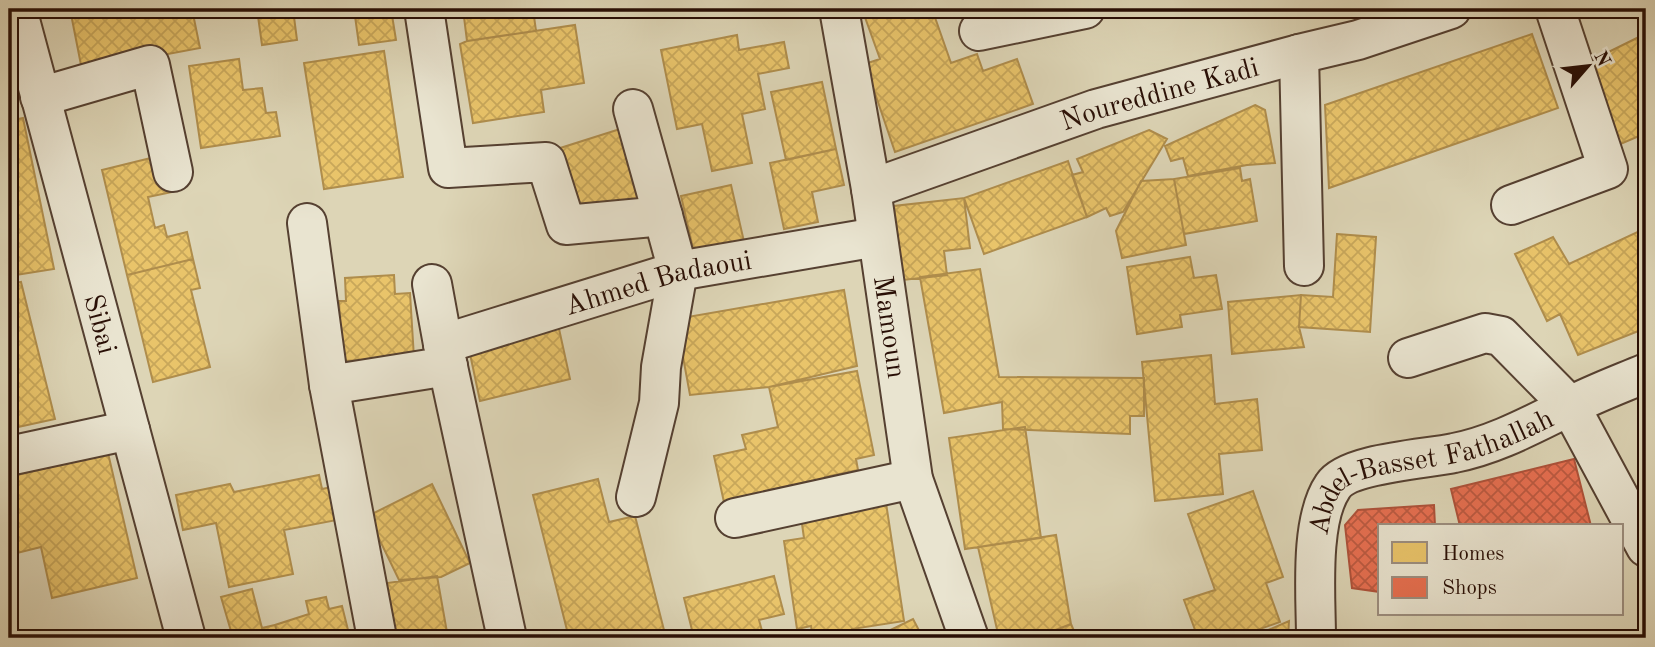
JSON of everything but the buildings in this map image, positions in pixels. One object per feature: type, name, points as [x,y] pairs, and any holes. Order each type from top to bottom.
[{"type":"street","name":"Sibai","points":[[17,9],[186,638]]},
{"type":"street","points":[[424,9],[448,168],[546,162],[566,225],[663,216]]},
{"type":"street","name":"Mamoun","points":[[839,9],[871,189],[913,480],[969,638]]},
{"type":"street","points":[[979,31],[1085,9]]},
{"type":"street","name":"Noureddine Kadi","points":[[871,189],[1096,109],[1299,54],[1356,24],[1451,9]]},
{"type":"street","points":[[1511,205],[1608,169],[1555,9]]},
{"type":"street","points":[[1299,54],[1304,265]]},
{"type":"street","points":[[40,97],[150,65],[173,172]]},
{"type":"street","points":[[633,109],[678,271],[661,367],[659,403],[635,496]]},
{"type":"street","points":[[307,223],[329,384],[377,638]]},
{"type":"street","name":"Ahmed Badaoui","points":[[329,384],[445,355],[678,271],[877,237]]},
{"type":"street","points":[[432,284],[507,638]]},
{"type":"street","points":[[1408,358],[1485,333],[1502,336],[1570,406],[1646,547]]},
{"type":"street","name":"Abdel-Basset Fathallah","points":[[1317,638],[1318,526],[1334,484],[1347,475],[1370,467],[1457,453],[1485,445],[1646,373]]},
{"type":"street","points":[[9,456],[130,430]]},
{"type":"street","points":[[735,518],[913,480]]}]
